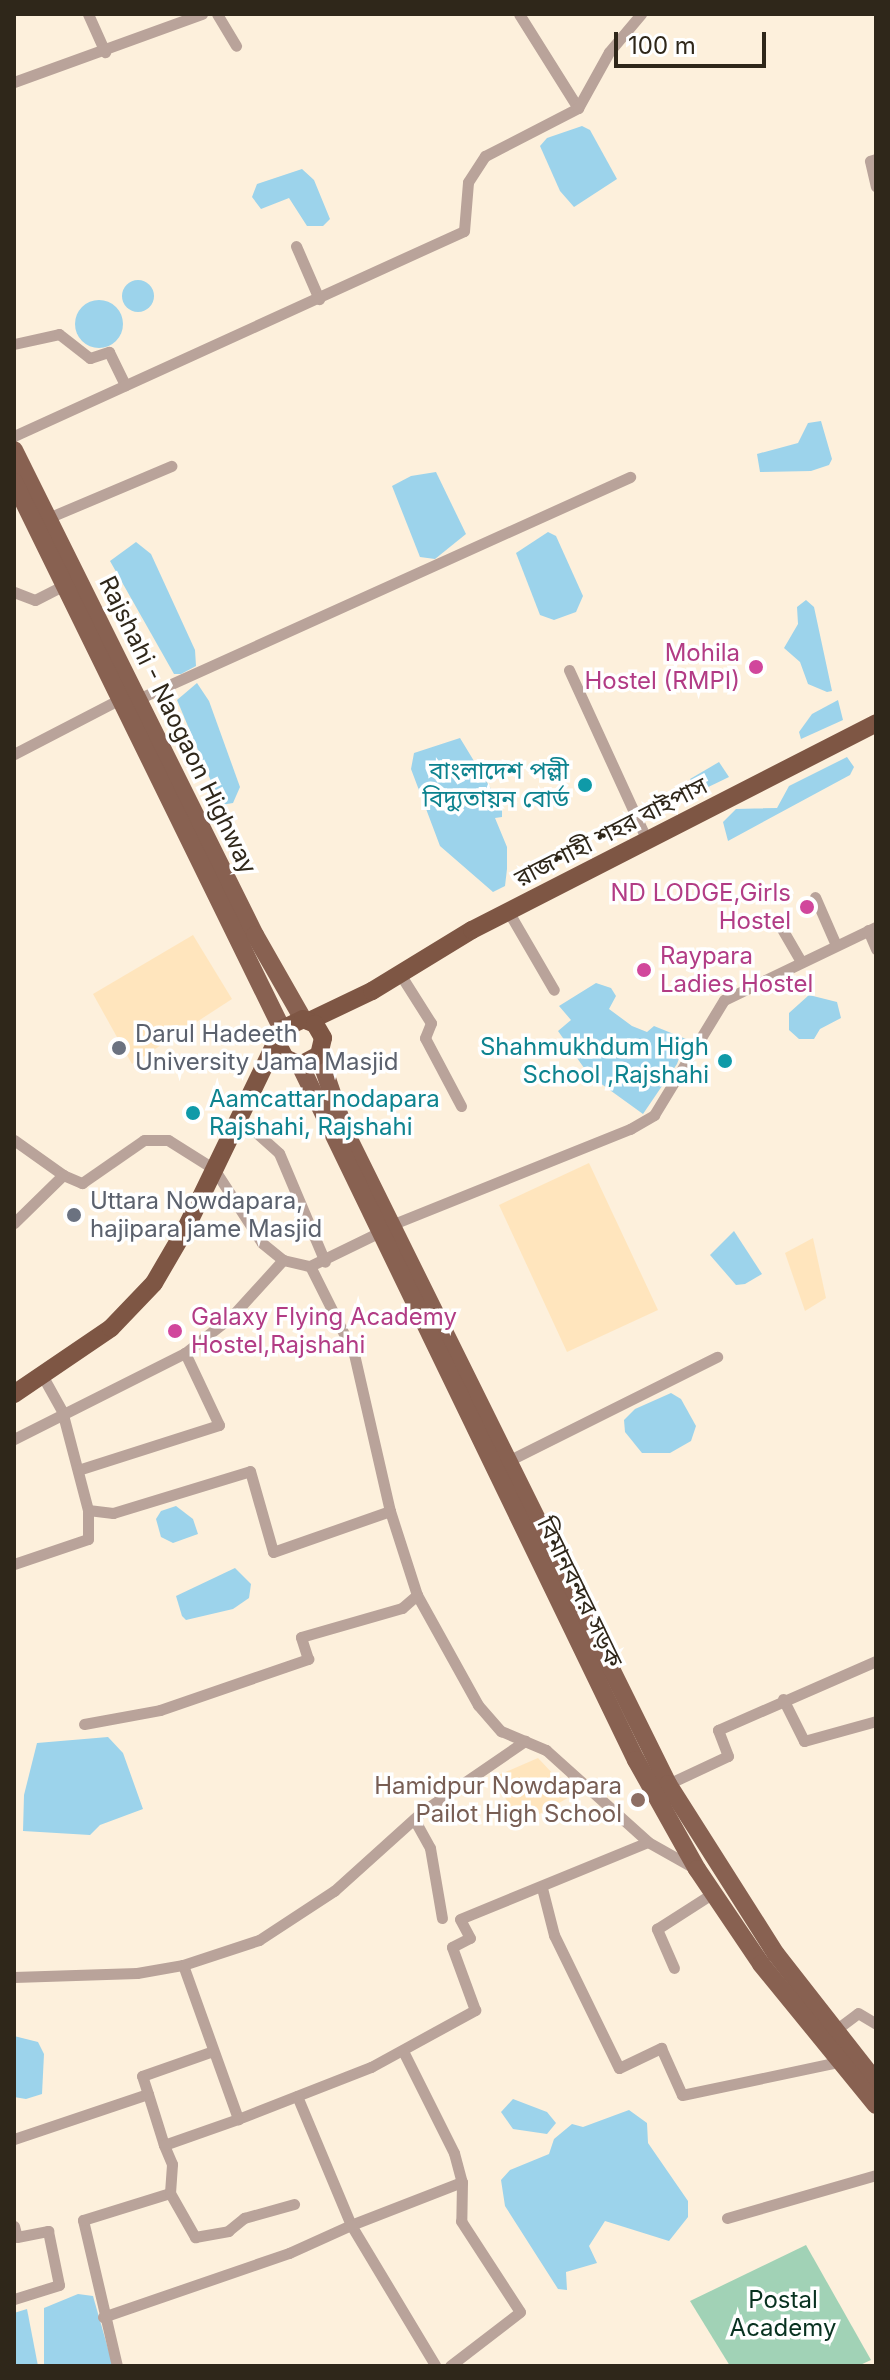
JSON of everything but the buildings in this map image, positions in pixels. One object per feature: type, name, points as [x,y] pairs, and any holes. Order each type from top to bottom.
[{"type":"highway","name":"রাজশাহী শহর বাইপাস","points":[[372,991],[508,911],[876,723]]},
{"type":"highway","points":[[14,1394],[111,1328],[154,1283],[280,1037],[306,1020],[372,991]]},
{"type":"highway","points":[[239,1119],[266,1083],[321,1051],[342,1018],[372,991]]},
{"type":"highway","points":[[306,1020],[320,1030],[321,1051]]},
{"type":"highway","points":[[280,1037],[296,1064]]},
{"type":"main road","name":"Rajshahi - Naogaon Highway","points":[[14,450],[48,518],[72,582]]},
{"type":"main road","name":"Rajshahi - Naogaon Highway","points":[[14,482],[72,582],[130,699],[306,1020]]},
{"type":"main road","name":"Rajshahi - Naogaon Highway","points":[[130,699],[280,1037]]},
{"type":"main road","name":"বিমানবন্দর সড়ক","points":[[321,1051],[344,1129],[384,1229],[636,1760],[713,1893],[838,2062],[876,2105]]},
{"type":"main road","name":"বিমানবন্দর সড়ক","points":[[296,1064],[505,1462],[668,1784],[727,1883],[833,2032],[876,2082]]},
{"type":"street","points":[[88,14],[105,52]]},
{"type":"street","points":[[14,82],[105,52],[202,14]]},
{"type":"street","points":[[217,14],[236,46]]},
{"type":"street","points":[[519,14],[578,108]]},
{"type":"street","points":[[14,436],[464,231],[468,182],[485,156],[578,108],[609,52],[641,14]]},
{"type":"street","points":[[876,159],[870,161],[876,186]]},
{"type":"street","points":[[296,246],[319,299]]},
{"type":"street","points":[[14,344],[59,334],[90,358],[109,352],[125,385]]},
{"type":"street","points":[[48,518],[171,466]]},
{"type":"street","points":[[14,754],[130,699],[630,477]]},
{"type":"street","points":[[14,592],[35,600],[72,582]]},
{"type":"street","points":[[569,670],[647,840]]},
{"type":"street","points":[[815,897],[836,945]]},
{"type":"street","points":[[508,911],[554,990]]},
{"type":"street","points":[[778,922],[800,960]]},
{"type":"street","points":[[14,1140],[63,1175],[82,1183],[144,1140],[168,1140],[214,1169],[262,1243],[283,1260],[310,1266],[325,1262],[384,1229],[630,1129],[654,1115],[724,1000],[800,960],[872,929],[876,949]]},
{"type":"street","points":[[400,974],[431,1023],[425,1038],[461,1106]]},
{"type":"street","points":[[239,1119],[279,1153],[325,1262]]},
{"type":"street","points":[[14,1223],[63,1175]]},
{"type":"street","points":[[14,1439],[62,1411],[185,1353],[232,1316],[283,1260]]},
{"type":"street","points":[[310,1266],[354,1354],[390,1511],[417,1595],[478,1705],[501,1731],[546,1750],[648,1842],[697,1869]]},
{"type":"street","points":[[78,1470],[219,1425],[185,1353]]},
{"type":"street","points":[[505,1462],[717,1357]]},
{"type":"street","points":[[14,1564],[88,1539],[88,1510],[62,1411],[42,1375]]},
{"type":"street","points":[[88,1510],[113,1513],[250,1471],[273,1552],[390,1511]]},
{"type":"street","points":[[84,1724],[160,1710],[308,1659],[301,1637],[402,1608],[417,1595]]},
{"type":"street","points":[[668,1784],[728,1756],[718,1730],[876,1661]]},
{"type":"street","points":[[783,1699],[807,1742],[876,1721]]},
{"type":"street","points":[[14,1977],[137,1973],[183,1965],[259,1940],[287,1917],[334,1891],[414,1819],[525,1741]]},
{"type":"street","points":[[414,1819],[430,1848],[442,1918]]},
{"type":"street","points":[[164,2145],[297,2096],[403,2051],[475,2010],[452,1947],[470,1938],[460,1919],[648,1842]]},
{"type":"street","points":[[542,1888],[554,1935],[619,2068],[661,2048],[682,2095],[838,2062]]},
{"type":"street","points":[[674,1968],[657,1929],[713,1893]]},
{"type":"street","points":[[183,1965],[238,2119]]},
{"type":"street","points":[[833,2032],[858,2013],[876,2024]]},
{"type":"street","points":[[213,2051],[142,2076],[172,2164],[170,2193],[195,2237],[228,2231],[244,2218],[294,2204]]},
{"type":"street","points":[[403,2051],[442,2124],[462,2182],[461,2221],[520,2312],[450,2366]]},
{"type":"street","points":[[14,2139],[148,2094]]},
{"type":"street","points":[[297,2096],[351,2225],[435,2366]]},
{"type":"street","points":[[727,2218],[876,2175]]},
{"type":"street","points":[[103,2317],[289,2253],[462,2182]]},
{"type":"street","points":[[117,2366],[103,2317],[83,2220],[170,2193]]},
{"type":"street","points":[[14,2226],[17,2237],[48,2231],[59,2285],[14,2299]]},
{"type":"shaded area","points":[[193,935],[232,999],[132,1064],[93,994]]},
{"type":"shaded area","points":[[589,1163],[658,1310],[567,1352],[499,1205]]},
{"type":"shaded area","points":[[813,1238],[826,1298],[805,1311],[785,1253]]},
{"type":"shaded area","points":[[538,1758],[573,1795],[520,1825],[494,1777]]},
{"type":"green space","name":"Postal Academy","points":[[806,2245],[871,2360],[858,2366],[730,2366],[690,2301]]},
{"type":"water","points":[[582,126],[590,130],[617,179],[574,207],[560,191],[540,146],[547,138]]},
{"type":"water","points":[[302,169],[314,180],[330,219],[323,226],[307,226],[289,198],[261,209],[252,197],[257,184]]},
{"type":"water","points":[[138,280],[149,285],[154,296],[149,307],[138,312],[127,307],[122,296],[127,285]]},
{"type":"water","points":[[99,300],[116,307],[123,324],[116,341],[99,348],[82,341],[75,324],[82,307]]},
{"type":"water","points":[[821,421],[832,459],[829,465],[811,471],[760,472],[757,454],[798,443],[808,423]]},
{"type":"water","points":[[436,472],[466,534],[435,559],[420,557],[392,486],[411,476]]},
{"type":"water","points":[[548,532],[556,536],[583,596],[576,612],[554,620],[540,615],[516,553]]},
{"type":"water","points":[[136,542],[151,554],[195,650],[196,666],[181,674],[174,674],[110,561]]},
{"type":"water","points":[[806,600],[814,607],[832,691],[808,684],[800,662],[784,648],[798,624],[797,607]]},
{"type":"water","points":[[197,683],[209,701],[240,787],[233,803],[221,805],[177,700]]},
{"type":"water","points":[[838,700],[843,720],[801,739],[799,732],[812,714]]},
{"type":"water","points":[[460,738],[502,807],[502,817],[495,818],[507,847],[507,869],[505,886],[493,892],[440,846],[411,769],[414,753]]},
{"type":"water","points":[[847,757],[854,767],[850,775],[728,841],[723,822],[736,809],[777,808],[789,786]]},
{"type":"water","points":[[719,762],[729,777],[698,792],[690,779]]},
{"type":"water","points":[[596,983],[611,988],[616,996],[609,1009],[632,1026],[647,1032],[654,1026],[686,1039],[677,1064],[643,1114],[589,1075],[558,1031],[571,1020],[559,1006]]},
{"type":"water","points":[[809,995],[837,1002],[841,1018],[820,1029],[814,1039],[799,1039],[789,1030],[789,1013]]},
{"type":"water","points":[[734,1231],[762,1274],[745,1284],[736,1285],[710,1255]]},
{"type":"water","points":[[671,1393],[681,1399],[696,1426],[691,1441],[670,1453],[642,1453],[625,1432],[624,1420],[635,1409]]},
{"type":"water","points":[[176,1506],[193,1519],[198,1534],[173,1543],[161,1537],[156,1519],[161,1511]]},
{"type":"water","points":[[235,1568],[251,1584],[249,1598],[233,1609],[186,1620],[182,1616],[176,1596]]},
{"type":"water","points":[[108,1737],[123,1753],[143,1809],[100,1825],[90,1835],[23,1831],[24,1795],[37,1743]]},
{"type":"water","points":[[14,2036],[38,2042],[44,2054],[42,2094],[26,2099],[14,2097]]},
{"type":"water","points":[[513,2099],[547,2112],[556,2123],[547,2134],[513,2129],[501,2112]]},
{"type":"water","points":[[629,2110],[647,2123],[648,2143],[688,2201],[688,2217],[669,2241],[605,2221],[589,2246],[597,2263],[566,2272],[567,2290],[558,2289],[505,2206],[501,2180],[510,2170],[549,2154],[554,2139],[572,2124],[583,2127]]},
{"type":"water","points":[[78,2294],[93,2296],[113,2366],[44,2366],[44,2308]]},
{"type":"water","points":[[27,2309],[38,2366],[14,2366],[14,2313]]},
{"type":"place","name":"Mohila Hostel (RMPI)","points":[[756,667]]},
{"type":"place","name":"বাংলাদেশ পল্লী বিদ্যুতায়ন বোর্ড","points":[[585,785]]},
{"type":"place","name":"ND LODGE,Girls Hostel","points":[[807,907]]},
{"type":"place","name":"Raypara Ladies Hostel","points":[[644,970]]},
{"type":"place","name":"Darul Hadeeth University Jama Masjid","points":[[119,1048]]},
{"type":"place","name":"Shahmukhdum High School ,Rajshahi","points":[[725,1061]]},
{"type":"place","name":"Aamcattar nodapara Rajshahi, Rajshahi","points":[[193,1113]]},
{"type":"place","name":"Uttara Nowdapara, hajipara jame Masjid","points":[[74,1215]]},
{"type":"place","name":"Galaxy Flying Academy Hostel,Rajshahi","points":[[175,1331]]},
{"type":"place","name":"Hamidpur Nowdapara Pailot High School","points":[[638,1800]]}]
